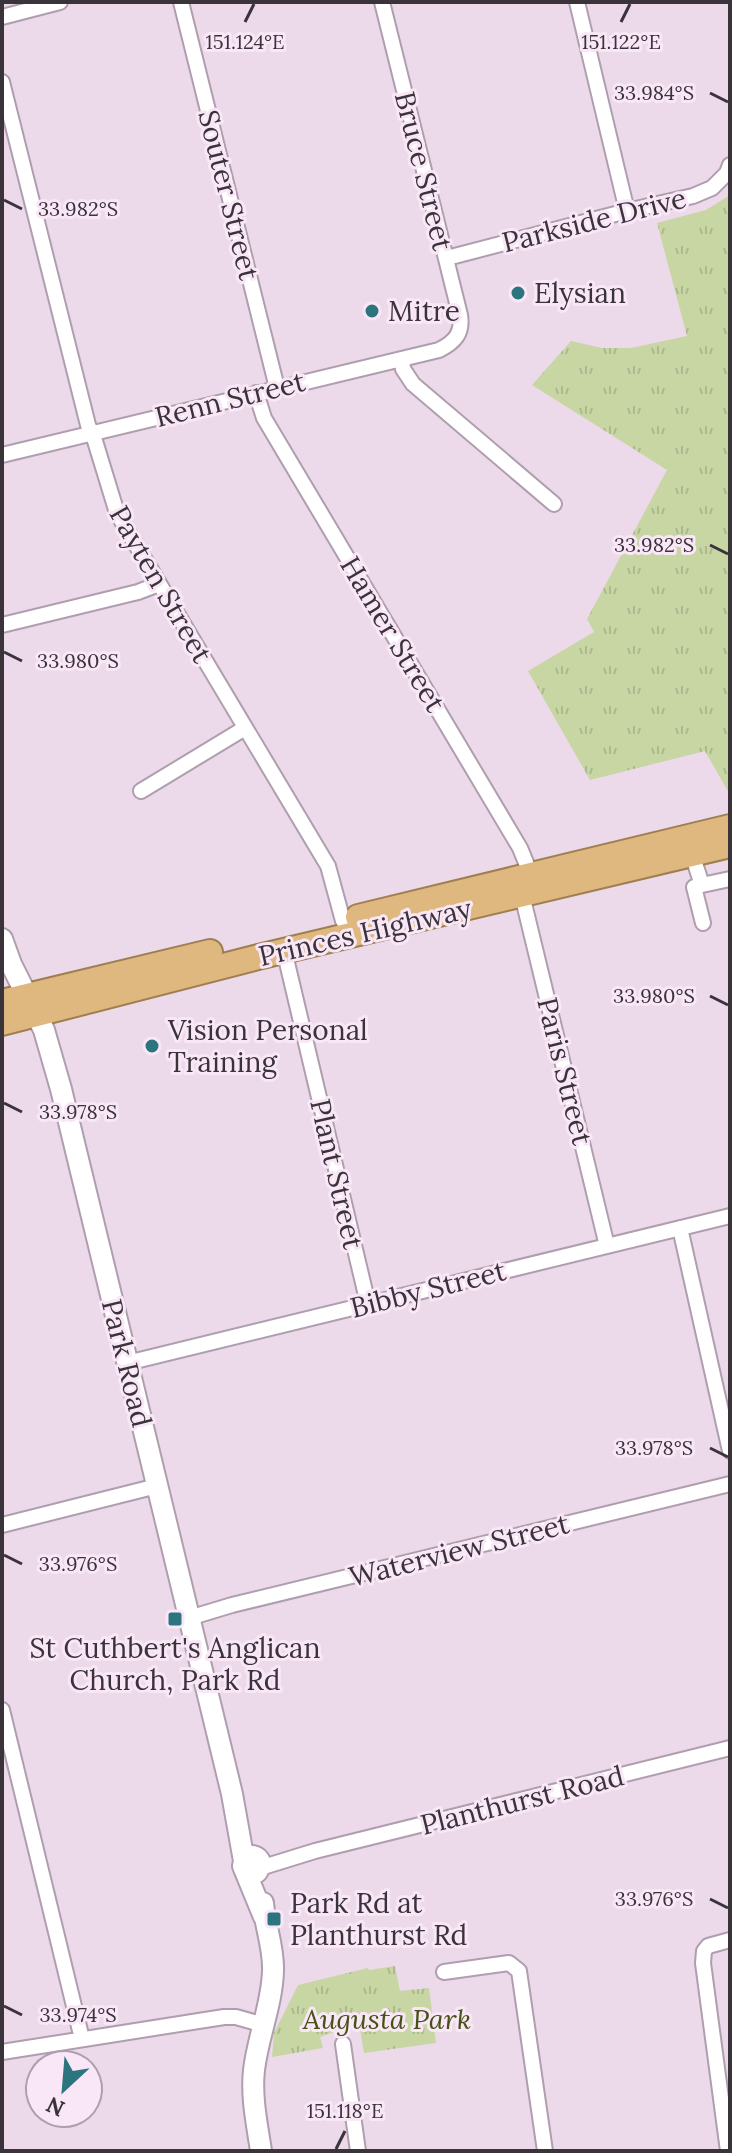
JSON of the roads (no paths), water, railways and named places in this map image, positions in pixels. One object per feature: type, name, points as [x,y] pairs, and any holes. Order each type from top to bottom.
[{"type":"highway","name":"Princes Highway","points":[[2,1002],[32,1005],[284,950],[730,827]]},
{"type":"highway","name":"Princes Highway","points":[[2,1023],[32,1005],[343,921],[730,845]]},
{"type":"main road","name":"Park Road","points":[[2,939],[44,1030],[61,1089],[232,1794],[254,1864],[274,1968],[273,1990],[257,2051],[253,2087],[261,2151]]},
{"type":"street","points":[[2,17],[60,2]]},
{"type":"street","name":"Souter Street","points":[[181,2],[277,388]]},
{"type":"street","name":"Bruce Street","points":[[382,2],[447,258],[461,322],[456,339]]},
{"type":"street","points":[[577,2],[627,211]]},
{"type":"street","name":"Payten Street","points":[[2,82],[92,433],[117,513],[328,866],[343,921]]},
{"type":"street","name":"Parkside Drive","points":[[447,258],[693,196],[712,188],[727,173],[730,165]]},
{"type":"street","name":"Renn Street","points":[[2,455],[439,350],[456,339]]},
{"type":"street","points":[[402,359],[403,369],[413,384],[554,504]]},
{"type":"street","name":"Hamer Street","points":[[256,393],[264,418],[520,848],[527,885]]},
{"type":"street","points":[[2,625],[138,592],[159,584]]},
{"type":"street","points":[[141,791],[245,728]]},
{"type":"street","points":[[692,854],[702,885]]},
{"type":"street","points":[[703,923],[694,887],[730,879]]},
{"type":"street","name":"Paris Street","points":[[527,885],[607,1246]]},
{"type":"street","name":"Plant Street","points":[[284,950],[368,1304]]},
{"type":"street","name":"Bibby Street","points":[[127,1363],[730,1216]]},
{"type":"street","points":[[680,1228],[730,1451]]},
{"type":"street","name":"Waterview Street","points":[[189,1618],[730,1484]]},
{"type":"street","points":[[2,1525],[157,1486]]},
{"type":"street","points":[[2,1710],[82,2039]]},
{"type":"street","name":"Planthurst Road","points":[[254,1864],[730,1748]]},
{"type":"street","points":[[728,2151],[703,1963],[704,1951],[708,1946],[730,1940]]},
{"type":"street","points":[[444,1972],[509,1963],[519,1971],[545,2151]]},
{"type":"street","points":[[2,2052],[224,2017],[264,2025]]},
{"type":"street","points":[[343,2044],[358,2151]]},
{"type":"place","name":"Elysian","points":[[518,293]]},
{"type":"place","name":"Mitre","points":[[372,311]]},
{"type":"place","name":"Vision Personal Training","points":[[152,1046]]},
{"type":"place","name":"St Cuthbert's Anglican Church, Park Rd","points":[[175,1619]]},
{"type":"place","name":"Park Rd at Planthurst Rd","points":[[274,1919]]},
{"type":"park label","name":"Augusta Park","points":[[387,2019]]}]
